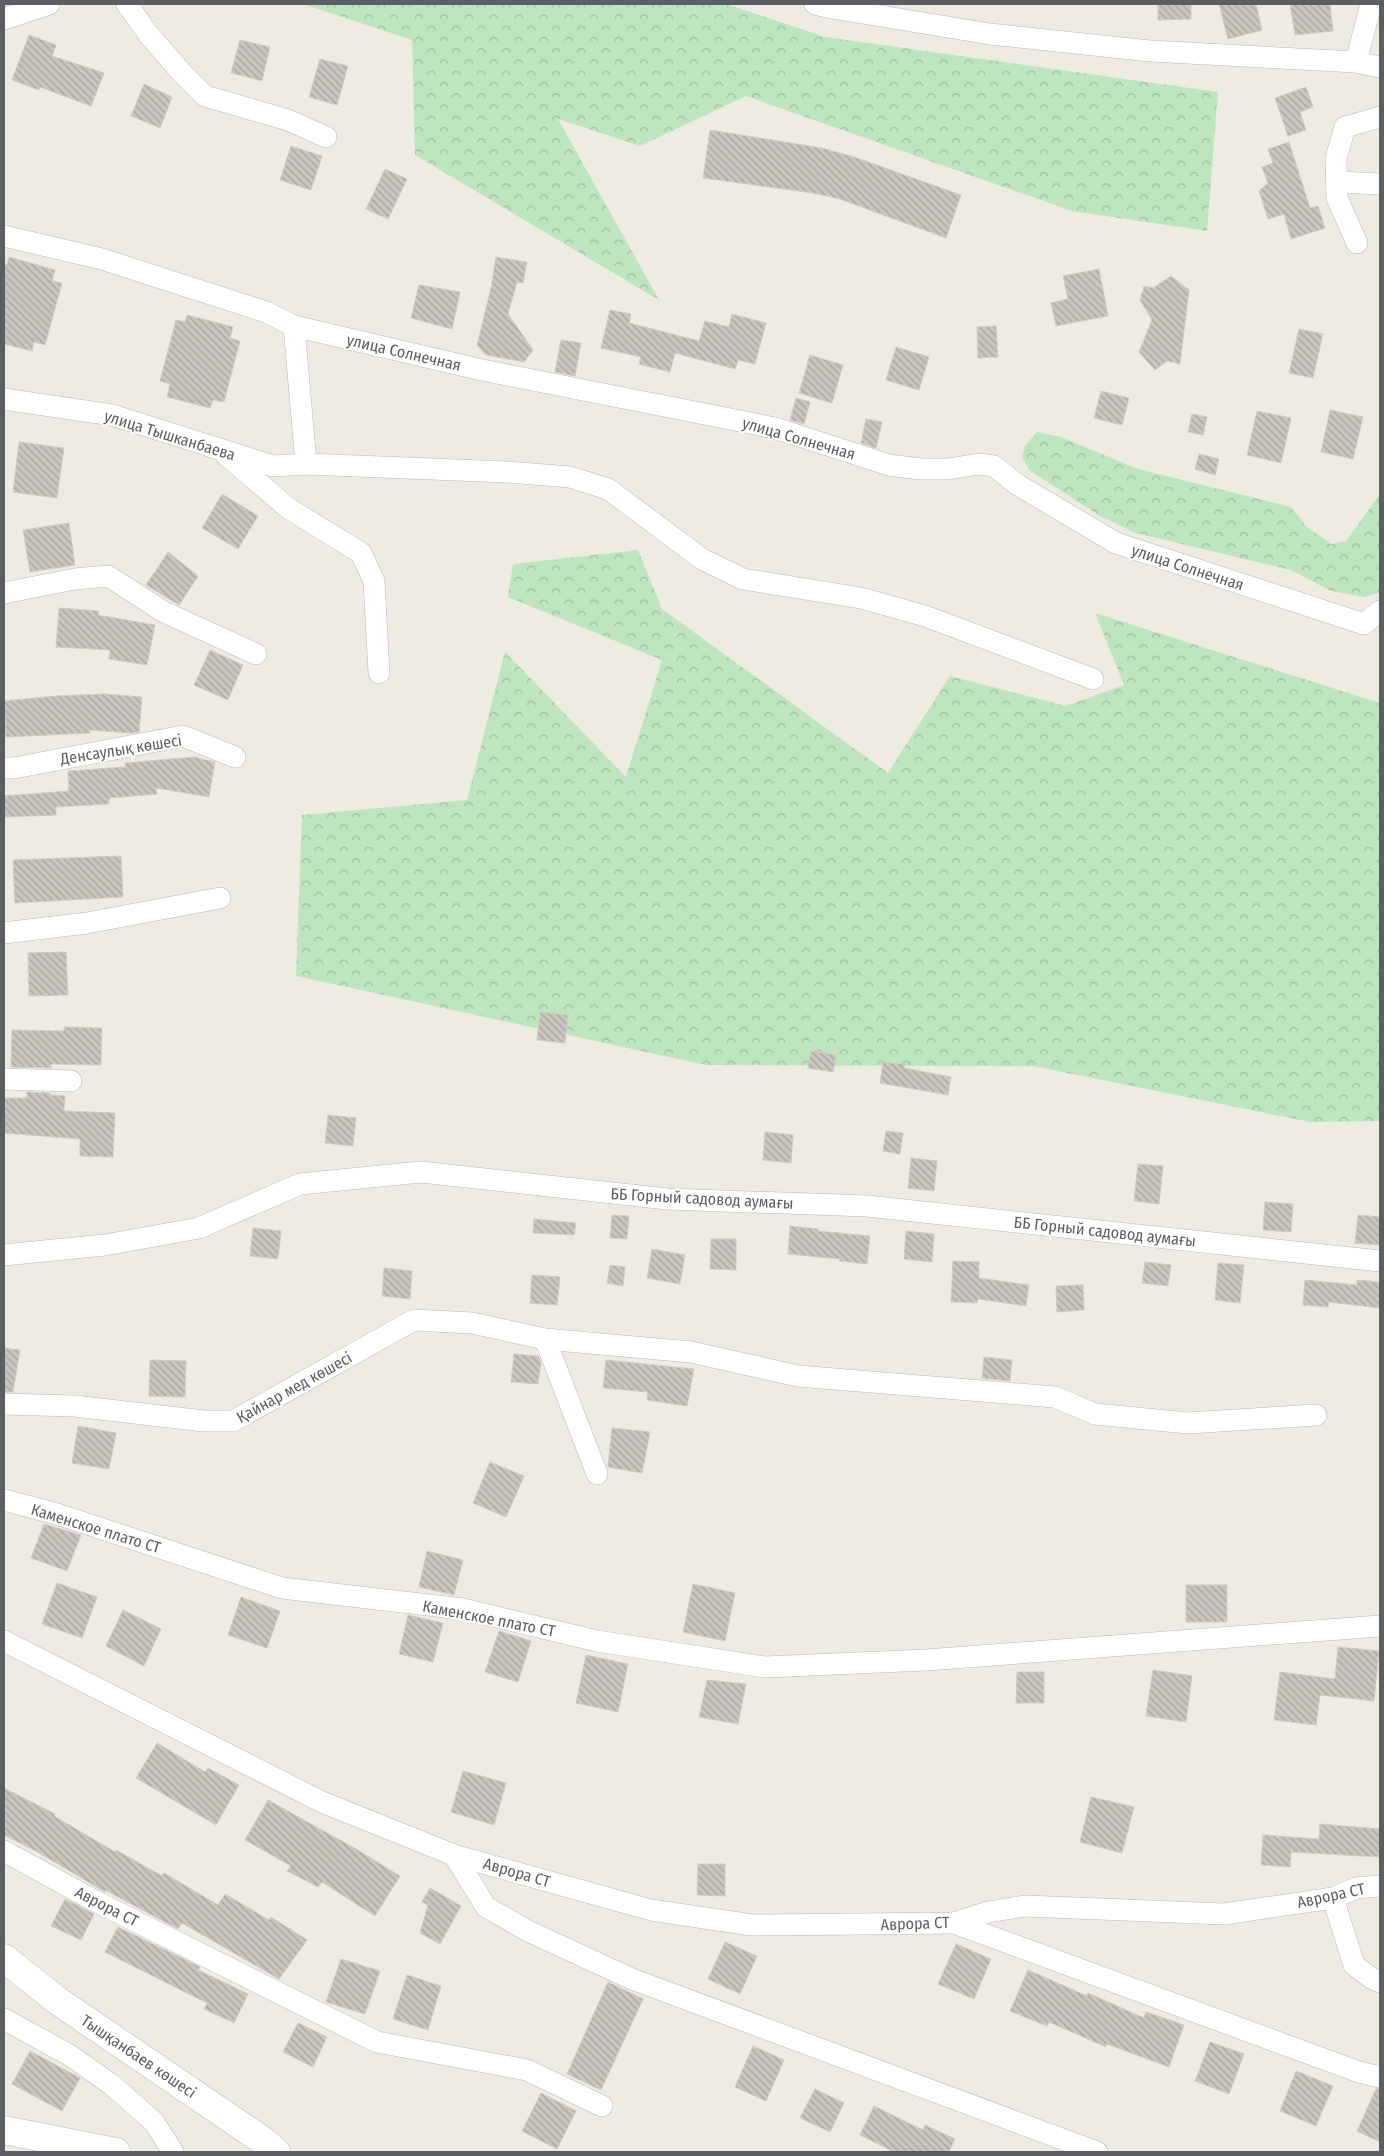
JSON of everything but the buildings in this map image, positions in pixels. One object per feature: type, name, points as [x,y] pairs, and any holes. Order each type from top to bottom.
[{"type":"street","points":[[4,20],[49,4]]},
{"type":"street","points":[[127,4],[149,35],[205,96],[288,120],[326,137]]},
{"type":"street","points":[[815,4],[990,34],[1150,51],[1356,62],[1380,67]]},
{"type":"street","points":[[1356,62],[1370,4]]},
{"type":"street","points":[[1357,243],[1337,198],[1336,158],[1345,127],[1380,117]]},
{"type":"street","points":[[1337,182],[1380,184]]},
{"type":"street","points":[[4,236],[102,259],[266,312],[294,326],[306,464]]},
{"type":"street","name":"улица Солнечная","points":[[294,326],[482,370],[775,428],[889,464],[920,469],[948,469],[979,464],[994,466],[1018,485],[1116,543],[1364,624],[1380,611]]},
{"type":"street","name":"улица Тышканбаева","points":[[4,399],[112,415],[273,466],[306,464],[507,472],[570,477],[608,489],[702,559],[743,579],[861,598],[925,616],[1093,679]]},
{"type":"street","points":[[218,448],[288,508],[361,553],[374,581],[379,673]]},
{"type":"street","points":[[4,593],[74,579],[108,576],[164,612],[256,654]]},
{"type":"street","name":"Денсаулық көшесі","points":[[4,768],[14,768],[183,736],[235,757]]},
{"type":"street","points":[[4,933],[87,923],[220,898]]},
{"type":"street","points":[[4,1079],[71,1081]]},
{"type":"street","name":"ББ Горный садовод аумағы","points":[[4,1255],[105,1245],[199,1228],[300,1184],[421,1172],[667,1199],[867,1206],[1380,1260]]},
{"type":"street","name":"Қайнар мед көшесі","points":[[4,1404],[74,1406],[204,1422],[232,1421],[414,1320],[472,1323],[545,1339],[691,1352],[798,1376],[1055,1397],[1095,1414],[1188,1423],[1316,1414]]},
{"type":"street","points":[[545,1339],[597,1474]]},
{"type":"street","name":"Каменское плато СТ","points":[[4,1500],[57,1514],[282,1588],[463,1609],[597,1641],[765,1667],[926,1660],[1380,1626]]},
{"type":"street","name":"Аврора СТ","points":[[4,1641],[322,1802],[454,1855],[652,1910],[752,1925],[954,1923],[988,1912],[1025,1906],[1224,1914],[1333,1898],[1356,1888],[1380,1886]]},
{"type":"street","name":"Аврора СТ","points":[[4,1851],[95,1900],[377,2042],[527,2070],[602,2106]]},
{"type":"street","name":"Аврора СТ","points":[[454,1855],[486,1907],[536,1934],[632,1979],[1097,2152]]},
{"type":"street","points":[[1333,1898],[1354,1964],[1371,1978],[1380,1982]]},
{"type":"street","points":[[954,1923],[1359,2072],[1380,2077]]},
{"type":"street","name":"Тышқанбаев көшесі","points":[[4,1958],[58,2001],[262,2140],[276,2152]]},
{"type":"street","points":[[4,2019],[71,2056],[112,2085],[154,2122],[173,2152]]},
{"type":"street","points":[[4,2130],[116,2152]]},
{"type":"green space","points":[[303,4],[726,4],[825,37],[1218,92],[1207,231],[1072,211],[746,96],[640,146],[558,119],[659,300],[415,155],[412,40]]},
{"type":"green space","points":[[1037,432],[1061,437],[1138,469],[1291,507],[1307,527],[1331,544],[1346,541],[1380,494],[1380,592],[1365,597],[1331,591],[1291,570],[1136,533],[1100,516],[1029,470],[1022,457],[1025,446]]},
{"type":"green space","points":[[638,550],[662,609],[888,773],[950,676],[1066,706],[1124,685],[1095,613],[1380,703],[1380,1121],[1310,1122],[1033,1066],[706,1065],[296,976],[302,815],[467,800],[505,652],[626,777],[662,660],[508,597],[513,564]]}]
